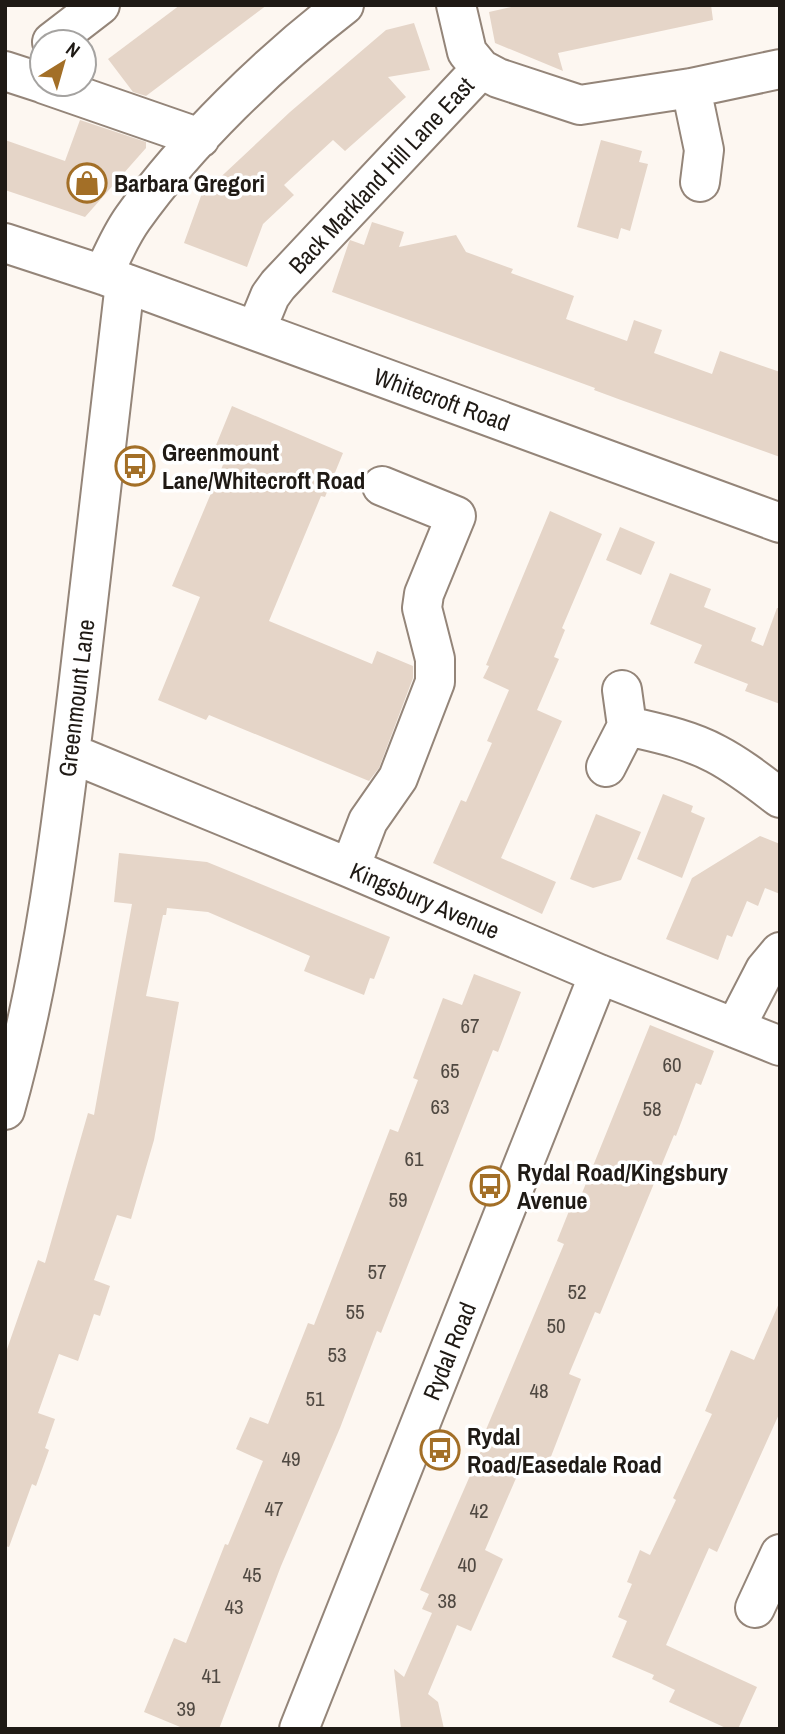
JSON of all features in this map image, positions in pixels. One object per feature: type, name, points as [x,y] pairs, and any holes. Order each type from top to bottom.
[{"type":"street","points":[[70,28],[100,5]]},
{"type":"street","points":[[114,279],[132,219],[200,138],[304,36],[344,5]]},
{"type":"street","points":[[456,5],[467,52],[481,69]]},
{"type":"street","name":"Back Markland Hill Lane East","points":[[256,330],[270,296],[278,285],[481,69],[498,78],[580,105],[691,88],[780,69]]},
{"type":"street","points":[[26,78],[200,138]]},
{"type":"street","points":[[691,88],[704,150],[700,182]]},
{"type":"street","name":"Whitecroft Road","points":[[5,243],[256,330],[780,523]]},
{"type":"street","name":"Greenmount Lane","points":[[5,1110],[12,1061],[41,958],[70,753],[114,279]]},
{"type":"street","points":[[350,868],[368,821],[398,778],[435,682],[435,659],[422,608],[424,594],[456,516],[382,486]]},
{"type":"street","points":[[606,767],[624,708],[716,753],[743,769],[780,798]]},
{"type":"street","name":"Kingsbury Avenue","points":[[70,753],[599,974],[780,1046]]},
{"type":"street","points":[[735,1028],[765,970],[780,952]]},
{"type":"street","name":"Rydal Road","points":[[299,1729],[599,974]]},
{"type":"street","points":[[755,1608],[780,1554]]},
{"type":"building","points":[[180,5],[267,5],[146,96],[133,92],[108,59]]},
{"type":"building","points":[[520,5],[711,5],[713,20],[558,53],[563,71],[495,43],[489,12]]},
{"type":"building","points":[[414,23],[430,70],[388,77],[406,97],[345,151],[333,140],[284,185],[294,195],[263,224],[247,267],[184,243],[205,185],[210,187],[290,112],[386,30]]},
{"type":"building","name":"Barbara Gregori","points":[[80,120],[146,142],[146,148],[85,217],[5,190],[5,140],[65,161]]},
{"type":"building","points":[[601,140],[642,151],[639,162],[648,164],[630,231],[621,228],[618,239],[577,227]]},
{"type":"building","points":[[372,222],[404,232],[399,247],[456,235],[466,252],[513,269],[511,273],[574,296],[566,319],[627,341],[634,320],[662,330],[654,353],[712,374],[720,351],[780,372],[780,457],[332,292],[350,240],[364,245]]},
{"type":"building","points":[[232,406],[343,453],[325,497],[321,496],[269,621],[372,664],[377,651],[413,666],[413,678],[379,768],[369,781],[209,715],[206,720],[158,700],[200,597],[172,586],[225,460],[212,455]]},
{"type":"building","points":[[550,511],[602,534],[562,628],[565,630],[554,657],[559,659],[537,710],[562,721],[501,858],[556,882],[542,914],[433,863],[461,800],[466,802],[492,743],[487,741],[509,690],[483,678],[489,666],[486,665]]},
{"type":"building","points":[[620,527],[655,542],[641,575],[606,560]]},
{"type":"building","points":[[670,573],[711,589],[704,607],[756,628],[751,641],[763,646],[777,608],[780,608],[780,704],[745,691],[748,684],[694,663],[702,645],[650,624]]},
{"type":"building","points":[[663,794],[693,806],[691,812],[705,818],[682,878],[637,859]]},
{"type":"building","points":[[596,814],[641,832],[621,880],[593,888],[570,879]]},
{"type":"building","points":[[760,836],[780,844],[780,894],[765,888],[758,906],[747,901],[732,937],[727,935],[718,960],[666,939],[692,878]]},
{"type":"building","points":[[119,853],[207,862],[390,937],[374,979],[370,978],[364,995],[304,971],[310,956],[208,912],[167,908],[166,915],[163,915],[146,996],[179,1002],[154,1140],[131,1219],[117,1215],[94,1280],[110,1286],[100,1316],[94,1314],[78,1361],[59,1354],[38,1413],[55,1419],[45,1448],[49,1450],[36,1486],[32,1484],[9,1547],[5,1546],[5,1355],[38,1260],[45,1263],[88,1113],[94,1115],[132,904],[114,902]]},
{"type":"building","points":[[474,974],[521,992],[498,1052],[493,1050],[381,1333],[377,1331],[340,1428],[281,1566],[219,1729],[185,1729],[144,1712],[174,1638],[186,1643],[225,1544],[228,1545],[263,1461],[236,1449],[250,1417],[268,1424],[308,1323],[314,1325],[390,1129],[398,1132],[418,1080],[413,1078],[443,998],[462,1005]]},
{"type":"building","points":[[650,1025],[714,1051],[701,1085],[696,1083],[600,1314],[595,1312],[569,1374],[581,1379],[545,1472],[523,1462],[485,1550],[503,1559],[471,1631],[457,1625],[428,1694],[438,1702],[444,1729],[401,1729],[394,1669],[404,1677],[432,1613],[422,1609],[429,1594],[420,1590],[483,1446],[480,1444],[564,1244],[557,1241],[571,1206],[576,1208]]},
{"type":"building","points":[[780,1301],[780,1412],[717,1552],[709,1548],[666,1645],[757,1687],[738,1729],[728,1729],[669,1702],[675,1690],[652,1679],[654,1675],[612,1657],[627,1621],[618,1617],[632,1584],[627,1582],[640,1550],[650,1555],[676,1500],[673,1498],[712,1414],[705,1411],[731,1350],[754,1360]]},
{"type":"place","name":"Barbara Gregori","points":[[87,183]]},
{"type":"place","name":"Greenmount Lane/Whitecroft Road","points":[[135,466]]},
{"type":"place","name":"Rydal Road/Kingsbury Avenue","points":[[490,1186]]},
{"type":"place","name":"Rydal Road/Easedale Road","points":[[440,1450]]}]
